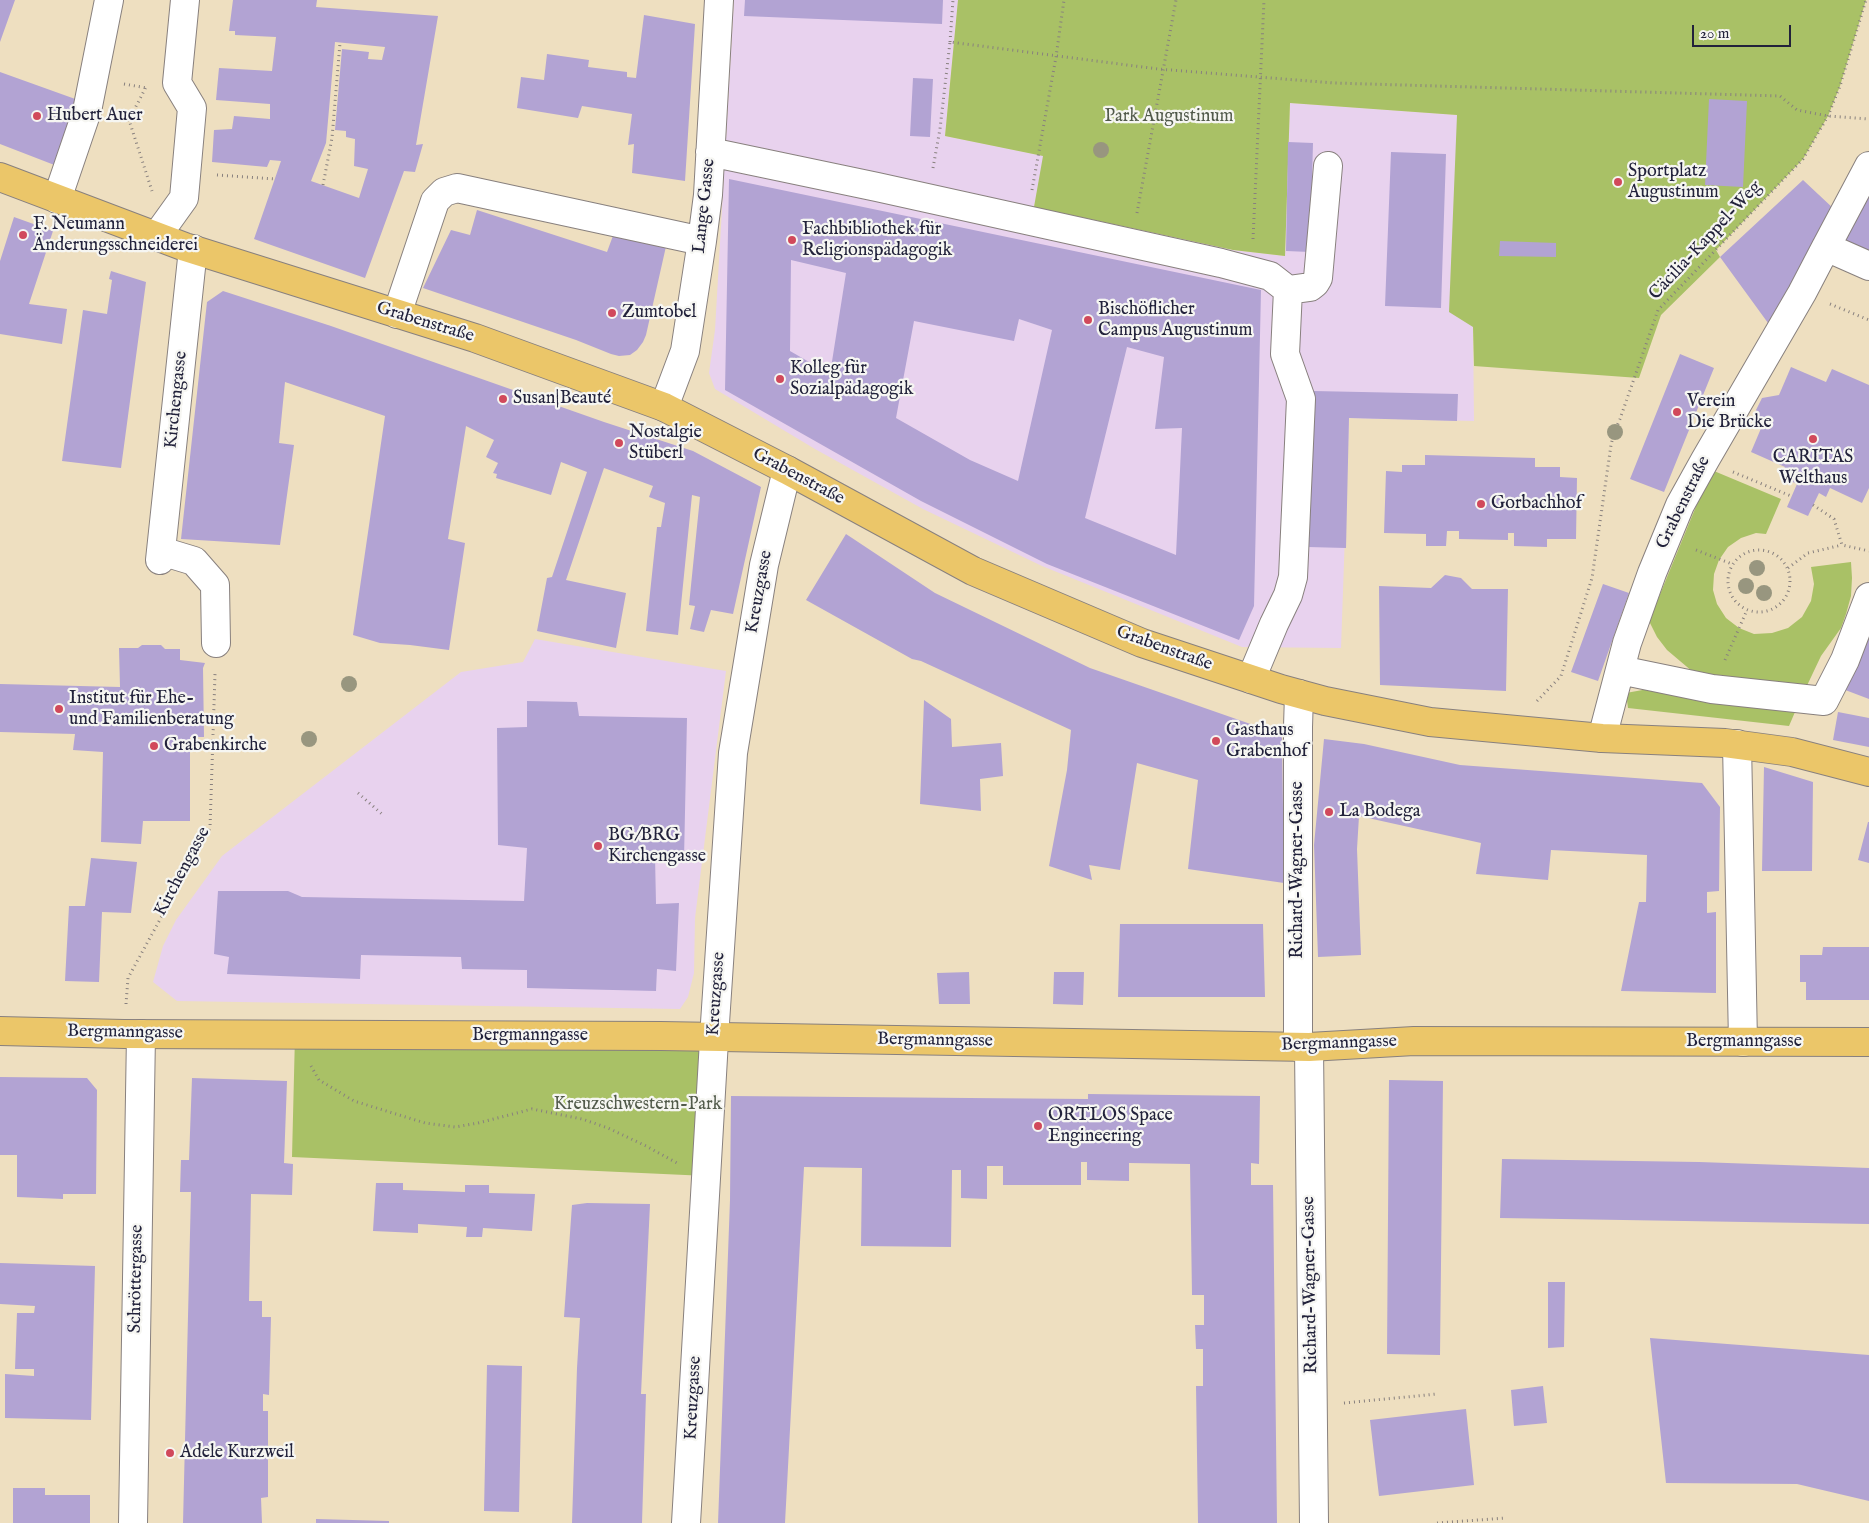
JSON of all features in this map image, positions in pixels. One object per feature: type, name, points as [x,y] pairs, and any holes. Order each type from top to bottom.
[{"type":"main road","name":"Grabenstraße","points":[[0,177],[57,199],[163,227],[193,249],[475,338],[664,407],[787,470],[973,571],[1142,643],[1251,679],[1299,694],[1430,722],[1602,738],[1738,744],[1792,752],[1869,772]]},
{"type":"main road","name":"Bergmanngasse","points":[[0,1031],[141,1034],[714,1037],[1303,1047],[1414,1041],[1869,1042]]},
{"type":"street","points":[[57,199],[87,111],[109,0]]},
{"type":"street","points":[[163,227],[184,198],[187,173],[192,108],[177,84],[185,0]]},
{"type":"street","name":"Lange Gasse","points":[[664,407],[685,351],[702,241],[708,196],[719,0]]},
{"type":"street","points":[[710,152],[1132,243],[1252,271],[1270,276],[1288,290],[1310,287],[1318,278],[1328,166]]},
{"type":"street","name":"Grabenstraße","points":[[1602,738],[1627,644],[1666,538],[1680,506],[1802,293],[1869,166]]},
{"type":"street","points":[[397,314],[436,201],[444,192],[457,188],[702,241]]},
{"type":"street","points":[[1826,247],[1869,266]]},
{"type":"street","name":"Kirchengasse","points":[[193,249],[160,556],[194,561],[214,585],[216,643]]},
{"type":"street","points":[[1251,679],[1288,595],[1293,577],[1301,399],[1285,354],[1288,290]]},
{"type":"street","name":"Kreuzgasse","points":[[686,1523],[714,1037],[733,753],[764,565],[787,470]]},
{"type":"street","points":[[1620,670],[1712,689],[1824,701],[1845,660],[1869,598]]},
{"type":"street","name":"Richard-Wagner-Gasse","points":[[1299,694],[1297,882],[1310,1180],[1314,1523]]},
{"type":"street","points":[[1738,744],[1743,1042]]},
{"type":"street","name":"Schröttergasse","points":[[133,1523],[141,1034]]},
{"type":"path","points":[[927,198],[940,129],[953,0]]},
{"type":"path","points":[[1026,220],[1056,57],[1064,0]]},
{"type":"path","points":[[1132,243],[1176,0]]},
{"type":"path","points":[[1252,271],[1264,0]]},
{"type":"path","name":"Cäcilia-Kappel-Weg","points":[[1535,708],[1536,702],[1561,676],[1592,578],[1613,438],[1612,431],[1617,426],[1658,310],[1803,159],[1828,116],[1840,86],[1866,0]]},
{"type":"path","points":[[950,42],[1056,57],[1163,69],[1334,83],[1780,96],[1798,110],[1828,116],[1869,118]]},
{"type":"path","points":[[323,185],[332,138],[340,43]]},
{"type":"path","points":[[94,78],[185,96]]},
{"type":"path","points":[[142,95],[129,120],[163,227]]},
{"type":"path","points":[[87,111],[129,120]]},
{"type":"path","points":[[187,173],[275,179]]},
{"type":"path","points":[[1802,293],[1869,320]]},
{"type":"path","points":[[1705,460],[1791,496]]},
{"type":"path","points":[[1813,505],[1834,520],[1842,545]]},
{"type":"path","points":[[1666,538],[1732,564]]},
{"type":"path","points":[[1788,568],[1808,553],[1842,545],[1869,551]]},
{"type":"path","points":[[1761,549],[1778,555],[1788,568],[1790,582],[1786,597],[1776,607],[1762,612],[1747,610],[1733,599],[1727,581],[1732,564],[1745,552],[1761,549]]},
{"type":"path","points":[[1712,689],[1747,610]]},
{"type":"path","name":"Kirchengasse","points":[[126,1009],[128,978],[210,828],[216,643]]},
{"type":"path","points":[[358,793],[384,815]]},
{"type":"path","points":[[294,1035],[303,1056],[320,1080],[354,1101],[425,1123],[455,1126],[478,1123],[532,1109],[555,1113],[582,1119],[608,1128],[707,1176]]},
{"type":"path","points":[[1344,1404],[1437,1394]]},
{"type":"path","points":[[1437,1523],[1506,1518]]},
{"type":"shaded area","name":"Bischöflicher Campus Augustinum","points":[[734,0],[958,0],[945,136],[1044,156],[1034,207],[1233,250],[1285,256],[1290,103],[1458,115],[1473,327],[1474,421],[1349,418],[1341,648],[1242,647],[1042,566],[923,509],[815,449],[715,389],[709,373],[715,330]]},
{"type":"shaded area","points":[[535,639],[726,671],[695,918],[694,973],[688,997],[680,1009],[177,1001],[153,982],[163,946],[176,920],[222,856],[461,672],[523,662]]},
{"type":"green space","name":"Sportplatz Augustinum","points":[[958,0],[1866,0],[1840,86],[1828,116],[1803,159],[1716,250],[1720,257],[1661,315],[1639,378],[1474,366],[1473,327],[1449,312],[1457,115],[1290,103],[1285,256],[1233,250],[1034,207],[1043,156],[945,136]]},
{"type":"green space","points":[[1714,471],[1781,499],[1766,534],[1756,533],[1741,538],[1728,547],[1719,560],[1714,574],[1713,590],[1717,604],[1726,618],[1739,628],[1754,634],[1772,633],[1788,628],[1802,617],[1811,601],[1814,584],[1811,567],[1851,562],[1851,596],[1841,628],[1821,656],[1803,694],[1693,672],[1667,650],[1657,637],[1649,621],[1704,487]]},
{"type":"green space","points":[[1670,685],[1795,712],[1789,726],[1628,708],[1626,693]]},
{"type":"green space","name":"Kreuzschwestern-Park","points":[[295,1035],[714,1037],[707,1176],[292,1157]]},
{"type":"building","points":[[0,0],[15,0],[0,42]]},
{"type":"building","points":[[233,0],[317,0],[316,7],[438,16],[416,145],[423,144],[415,172],[404,171],[365,278],[254,239],[281,161],[270,160],[267,167],[212,162],[214,130],[232,129],[234,116],[270,119],[270,104],[216,100],[219,68],[272,71],[276,37],[235,35],[235,31],[229,31]],"holes":[[[335,42],[385,47],[382,60],[368,59],[369,52],[342,49],[335,130],[346,131],[346,137],[355,139],[354,166],[368,169],[359,198],[311,181],[326,143]]]},
{"type":"building","points":[[745,0],[943,0],[942,24],[744,16]]},
{"type":"building","points":[[644,15],[695,24],[685,181],[632,173],[634,144],[628,145],[632,114],[582,106],[578,118],[517,108],[521,77],[544,80],[547,54],[589,60],[588,67],[627,72],[627,77],[636,78]]},
{"type":"building","points":[[0,72],[78,100],[57,166],[0,144]]},
{"type":"building","points":[[913,78],[933,79],[930,137],[910,136]]},
{"type":"building","points":[[1709,99],[1747,101],[1743,187],[1705,185]]},
{"type":"building","points":[[1288,142],[1313,143],[1310,252],[1286,251]]},
{"type":"building","points":[[1391,152],[1446,154],[1441,308],[1385,306]]},
{"type":"building","points":[[729,179],[1261,290],[1254,606],[1239,640],[1047,564],[921,501],[725,390]],"holes":[[[791,260],[846,273],[830,374],[790,351]],[[1019,319],[1052,330],[1018,481],[970,460],[896,418],[914,321],[1014,341]],[[1127,347],[1164,357],[1155,429],[1182,428],[1176,555],[1085,518]]]},
{"type":"building","points":[[1803,180],[1834,209],[1768,323],[1720,257]]},
{"type":"building","points":[[1869,190],[1869,251],[1843,240]]},
{"type":"building","points":[[477,210],[607,252],[614,233],[667,242],[646,335],[637,350],[630,355],[619,356],[611,354],[576,340],[423,288],[451,230],[470,235]]},
{"type":"building","points":[[14,217],[53,231],[29,304],[67,309],[62,344],[0,334],[0,261]]},
{"type":"building","points":[[1500,241],[1556,243],[1556,257],[1499,256]]},
{"type":"building","points":[[111,271],[146,282],[121,468],[62,461],[83,310],[107,314],[112,280],[109,279]]},
{"type":"building","points":[[223,291],[331,326],[604,422],[693,451],[761,487],[733,614],[711,610],[704,632],[690,629],[695,606],[689,605],[700,497],[692,495],[678,635],[646,631],[657,527],[661,527],[665,503],[649,497],[653,486],[604,468],[566,580],[626,593],[616,648],[537,631],[547,578],[552,577],[587,472],[561,462],[551,495],[496,478],[497,474],[493,473],[498,463],[486,457],[494,440],[466,426],[448,539],[465,543],[449,650],[380,643],[353,635],[385,416],[285,382],[279,443],[294,445],[280,545],[181,539],[207,302]]},
{"type":"building","name":"Verein Die Brücke","points":[[1680,354],[1714,368],[1664,492],[1630,479]]},
{"type":"building","name":"CARITAS Welthaus","points":[[1791,367],[1826,382],[1832,369],[1869,385],[1869,488],[1862,503],[1830,488],[1826,497],[1819,493],[1808,516],[1787,507],[1797,484],[1780,476],[1785,467],[1751,452],[1762,426],[1756,410],[1762,398],[1779,395]]},
{"type":"building","points":[[1313,391],[1458,394],[1457,421],[1349,418],[1346,548],[1308,547]]},
{"type":"building","name":"Gorbachhof","points":[[1425,455],[1535,458],[1535,467],[1560,467],[1560,477],[1577,478],[1576,539],[1547,539],[1547,547],[1514,546],[1514,533],[1508,533],[1508,540],[1459,539],[1459,531],[1447,531],[1446,546],[1426,546],[1426,534],[1384,533],[1386,471],[1402,472],[1402,465],[1425,465]]},
{"type":"building","points":[[846,534],[935,593],[1090,668],[1282,735],[1284,883],[1188,869],[1198,780],[1137,763],[1120,870],[1089,865],[1092,880],[1049,866],[1067,770],[1071,730],[921,661],[912,659],[806,600]]},
{"type":"building","points":[[1445,575],[1461,578],[1472,589],[1508,589],[1506,691],[1380,685],[1379,586],[1431,588]]},
{"type":"building","points":[[1603,584],[1629,593],[1598,681],[1571,672]]},
{"type":"building","points":[[1869,615],[1869,699],[1840,688]]},
{"type":"building","name":"Grabenkirche","points":[[142,645],[161,645],[165,649],[180,649],[180,660],[205,663],[203,668],[204,737],[190,737],[190,821],[143,821],[141,844],[101,842],[103,752],[73,750],[75,734],[0,732],[0,684],[120,687],[119,648],[138,648]]},
{"type":"building","points":[[924,700],[951,719],[952,747],[1001,743],[1003,776],[980,779],[981,811],[920,804]]},
{"type":"building","name":"BG/BRG Kirchengasse","points":[[527,701],[577,702],[579,716],[687,718],[684,859],[655,856],[656,904],[679,903],[676,971],[657,969],[656,991],[527,988],[527,970],[462,969],[461,957],[361,955],[360,979],[227,974],[229,957],[214,954],[218,891],[288,891],[302,897],[524,901],[527,848],[498,845],[497,728],[527,727]]},
{"type":"building","points":[[1838,712],[1869,718],[1869,747],[1833,740]]},
{"type":"building","points":[[1324,739],[1364,744],[1460,765],[1702,783],[1720,807],[1719,891],[1707,892],[1707,913],[1716,912],[1716,993],[1621,991],[1639,902],[1646,902],[1647,855],[1551,850],[1548,880],[1476,874],[1481,843],[1359,816],[1357,849],[1361,955],[1318,957],[1314,845]]},
{"type":"building","points":[[1764,767],[1813,782],[1812,871],[1762,871]]},
{"type":"building","points":[[1869,822],[1869,863],[1858,860]]},
{"type":"building","points":[[91,858],[137,862],[131,913],[102,912],[99,982],[65,981],[69,906],[85,906]]},
{"type":"building","points":[[1120,924],[1263,924],[1265,997],[1118,997]]},
{"type":"building","points":[[1823,947],[1869,947],[1869,1000],[1806,1000],[1806,982],[1800,982],[1800,955],[1822,955]]},
{"type":"building","points":[[969,972],[970,1004],[939,1004],[937,973]]},
{"type":"building","points":[[1054,972],[1084,972],[1083,1005],[1053,1004]]},
{"type":"building","points":[[0,1077],[87,1078],[97,1090],[96,1194],[63,1194],[63,1199],[17,1197],[17,1155],[0,1155]]},
{"type":"building","points":[[192,1078],[287,1081],[284,1163],[293,1164],[292,1195],[251,1194],[249,1301],[262,1301],[262,1317],[271,1317],[269,1395],[263,1394],[263,1411],[268,1411],[268,1497],[261,1498],[262,1523],[183,1523],[191,1192],[180,1192],[181,1160],[189,1160]]},
{"type":"building","points":[[1389,1080],[1443,1081],[1440,1355],[1387,1354]]},
{"type":"building","points":[[1088,1094],[1260,1096],[1259,1164],[1251,1163],[1251,1185],[1273,1185],[1277,1523],[1198,1523],[1196,1386],[1203,1386],[1203,1349],[1196,1349],[1195,1325],[1204,1325],[1204,1295],[1192,1295],[1190,1164],[1129,1163],[1129,1181],[1087,1180],[1087,1162],[1081,1162],[1081,1185],[1003,1185],[1003,1166],[987,1166],[987,1199],[961,1198],[961,1170],[952,1170],[951,1247],[861,1246],[862,1168],[804,1167],[785,1523],[718,1523],[730,1200],[731,1096],[1088,1099]]},
{"type":"building","points":[[1502,1159],[1699,1162],[1869,1168],[1869,1224],[1500,1218]]},
{"type":"building","points":[[376,1183],[403,1183],[403,1190],[465,1192],[465,1185],[489,1185],[489,1193],[535,1194],[532,1231],[483,1228],[482,1237],[466,1237],[467,1227],[418,1224],[418,1233],[373,1231]]},
{"type":"building","points":[[587,1203],[650,1204],[641,1394],[646,1394],[642,1523],[572,1523],[580,1318],[564,1317],[572,1205]]},
{"type":"building","points":[[0,1263],[95,1266],[91,1420],[5,1418],[5,1374],[34,1376],[34,1369],[15,1369],[17,1313],[34,1313],[35,1306],[0,1304]]},
{"type":"building","points":[[1548,1282],[1565,1282],[1564,1347],[1548,1348]]},
{"type":"building","points":[[1650,1338],[1869,1355],[1869,1501],[1797,1484],[1666,1483]]},
{"type":"building","points":[[487,1365],[522,1366],[519,1512],[484,1511]]},
{"type":"building","points":[[1543,1386],[1547,1423],[1514,1426],[1511,1390]]},
{"type":"building","points":[[1466,1409],[1474,1485],[1379,1496],[1370,1420]]},
{"type":"building","points":[[13,1488],[45,1488],[45,1495],[90,1495],[90,1523],[13,1523]]},
{"type":"building","points":[[316,1519],[389,1521],[389,1523],[316,1523]]},
{"type":"place","name":"Hubert Auer","points":[[37,116]]},
{"type":"place","name":"Sportplatz Augustinum","points":[[1618,182]]},
{"type":"place","name":"F. Neumann Änderungsschneiderei","points":[[23,235]]},
{"type":"place","name":"Fachbibliothek für Religionspädagogik","points":[[792,240]]},
{"type":"place","name":"Zumtobel","points":[[612,313]]},
{"type":"place","name":"Bischöflicher Campus Augustinum","points":[[1088,320]]},
{"type":"place","name":"Kolleg für Sozialpädagogik","points":[[780,379]]},
{"type":"place","name":"Susan|Beauté","points":[[503,399]]},
{"type":"place","name":"Verein Die Brücke","points":[[1677,412]]},
{"type":"place","name":"CARITAS Welthaus","points":[[1813,439]]},
{"type":"place","name":"Nostalgie Stüberl","points":[[619,443]]},
{"type":"place","name":"Gorbachhof","points":[[1481,504]]},
{"type":"place","name":"Institut für Ehe- und Familienberatung","points":[[59,709]]},
{"type":"place","name":"Gasthaus Grabenhof","points":[[1216,741]]},
{"type":"place","name":"Grabenkirche","points":[[154,746]]},
{"type":"place","name":"La Bodega","points":[[1329,812]]},
{"type":"place","name":"BG/BRG Kirchengasse","points":[[598,846]]},
{"type":"place","name":"ORTLOS Space Engineering","points":[[1038,1126]]},
{"type":"place","name":"Adele Kurzweil","points":[[170,1453]]},
{"type":"park label","name":"Park Augustinum","points":[[1169,117]]}]
